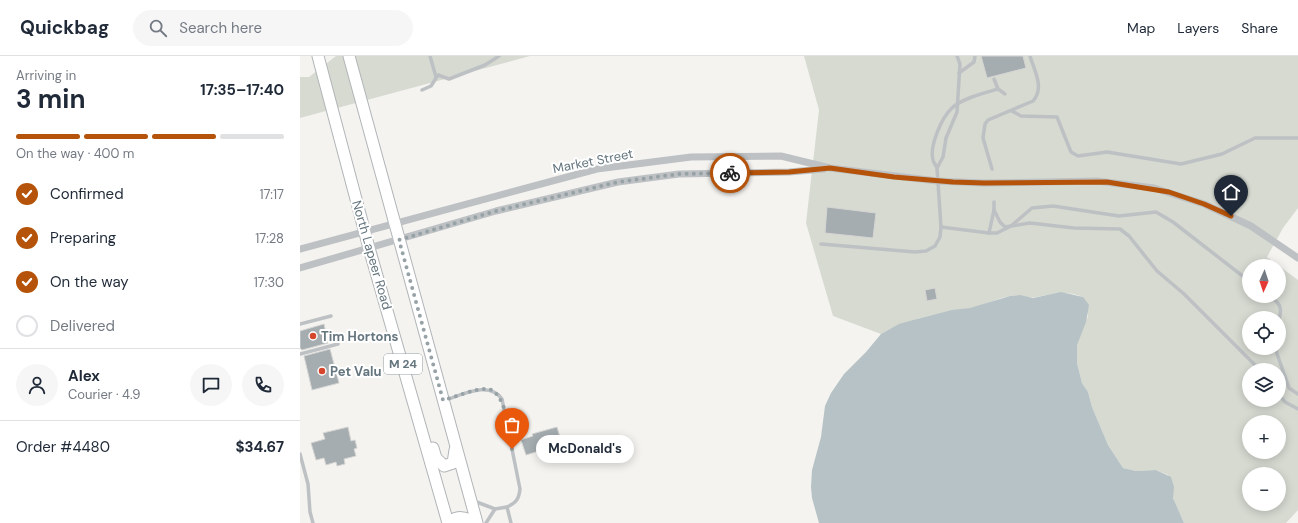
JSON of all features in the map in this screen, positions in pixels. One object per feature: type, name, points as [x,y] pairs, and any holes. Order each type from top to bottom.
[{"type":"main road","name":"North Lapeer Road","points":[[318,56],[369,248],[448,522]]},
{"type":"main road","points":[[342,56],[351,88],[359,94]]},
{"type":"main road","name":"M 24","points":[[349,56],[476,523]]},
{"type":"main road","points":[[399,348],[410,364],[436,458],[441,465],[447,466],[453,463],[456,446]]},
{"type":"main road","points":[[448,522],[462,517],[469,518],[476,523]]},
{"type":"street","name":"Market Street","points":[[300,249],[394,222],[597,169],[691,157],[781,156],[830,168],[937,181],[984,183],[1096,181],[1154,188],[1188,198],[1245,223],[1298,258]]},
{"type":"street","name":"Market Street","points":[[300,268],[496,211],[618,182],[679,174],[789,172],[830,168]]},
{"type":"lane","points":[[422,90],[431,86],[436,77],[430,56]]},
{"type":"lane","points":[[436,77],[438,75],[448,79],[485,65],[499,56]]},
{"type":"lane","points":[[937,168],[943,157],[946,138],[957,112],[956,105],[959,74],[957,56]]},
{"type":"lane","points":[[959,74],[974,62],[975,56]]},
{"type":"lane","points":[[992,168],[984,143],[983,128],[988,120],[1012,111],[1033,100],[1038,94],[1039,86],[1030,56]]},
{"type":"lane","points":[[994,79],[998,89],[1005,94]]},
{"type":"lane","points":[[821,244],[915,252],[926,251],[935,246],[940,237],[941,227],[937,168],[933,159],[937,132],[952,108],[956,105],[998,89]]},
{"type":"lane","points":[[1012,111],[1021,116],[1057,117],[1071,152],[1078,156],[1107,152],[1181,164],[1222,154],[1255,138],[1298,138]]},
{"type":"lane","points":[[989,233],[994,210],[994,202]]},
{"type":"lane","points":[[941,227],[997,233],[1010,226],[1032,208],[1053,206],[1119,216],[1156,212],[1173,222],[1242,276]]},
{"type":"lane","points":[[994,210],[1003,225],[1010,226],[1042,223],[1074,228],[1120,228],[1129,236],[1157,271],[1183,293],[1253,363]]},
{"type":"lane","points":[[300,324],[331,316]]},
{"type":"lane","points":[[300,354],[338,344]]},
{"type":"lane","points":[[1277,355],[1289,388],[1298,394]]},
{"type":"lane","points":[[443,400],[486,389],[496,392],[502,399],[520,489],[519,497],[515,503],[507,507],[495,509],[470,499]]},
{"type":"lane","points":[[1286,403],[1298,410]]},
{"type":"lane","points":[[300,454],[308,484],[310,512],[313,523]]},
{"type":"lane","points":[[507,507],[511,523]]},
{"type":"lane","points":[[486,523],[495,509]]},
{"type":"shaded area","points":[[336,56],[530,56],[300,118],[300,77],[309,77]]},
{"type":"shaded area","points":[[804,56],[1298,56],[1298,208],[1283,228],[1267,257],[1270,259],[1242,259],[1242,303],[1286,303],[1286,271],[1298,280],[1298,510],[1286,523],[1184,523],[1174,501],[1168,475],[1156,470],[1136,471],[1123,468],[1108,445],[1092,407],[1088,392],[1082,383],[1077,363],[1077,341],[1088,316],[1083,297],[1064,293],[1033,297],[1011,296],[971,308],[936,314],[914,320],[892,328],[881,334],[833,316],[806,223],[819,110]]},
{"type":"shaded area","points":[[1061,292],[1083,297],[1089,305],[1086,322],[1077,345],[1077,363],[1082,383],[1088,392],[1092,407],[1108,445],[1123,468],[1136,471],[1156,470],[1171,477],[1174,487],[1173,498],[1184,523],[819,523],[812,498],[811,487],[812,470],[821,437],[825,406],[831,393],[844,374],[866,352],[881,334],[899,324],[952,310],[970,308],[1010,296],[1020,295],[1033,298]]},
{"type":"building","points":[[981,56],[1023,56],[1026,68],[987,78]]},
{"type":"building","points":[[827,207],[876,213],[873,238],[825,233]]},
{"type":"building","points":[[935,288],[937,299],[927,301],[925,290]]},
{"type":"building","name":"Tim Hortons","points":[[324,324],[328,343],[302,350],[300,348],[300,331]]},
{"type":"building","name":"Pet Valu","points":[[330,349],[339,383],[312,390],[304,356]]},
{"type":"building","points":[[348,427],[351,441],[355,440],[357,448],[354,449],[356,456],[344,459],[345,464],[337,466],[336,462],[326,465],[324,458],[316,460],[311,443],[325,439],[323,433]]},
{"type":"building","points":[[557,427],[562,444],[526,455],[521,440],[533,436],[532,434]]},
{"type":"way so far","points":[[512,449],[502,399],[496,392],[486,389],[443,400],[399,240],[496,211],[618,182],[679,174],[730,173]]},
{"type":"place","name":"Tim Hortons","points":[[313,336]]},
{"type":"place","name":"Pet Valu","points":[[322,371]]},
{"type":"place","name":"McDonald's","points":[[512,449]]},
{"type":"route","points":[[730,173],[789,172],[830,168],[894,177],[953,182],[1117,182],[1169,192],[1204,204],[1231,216]]}]
